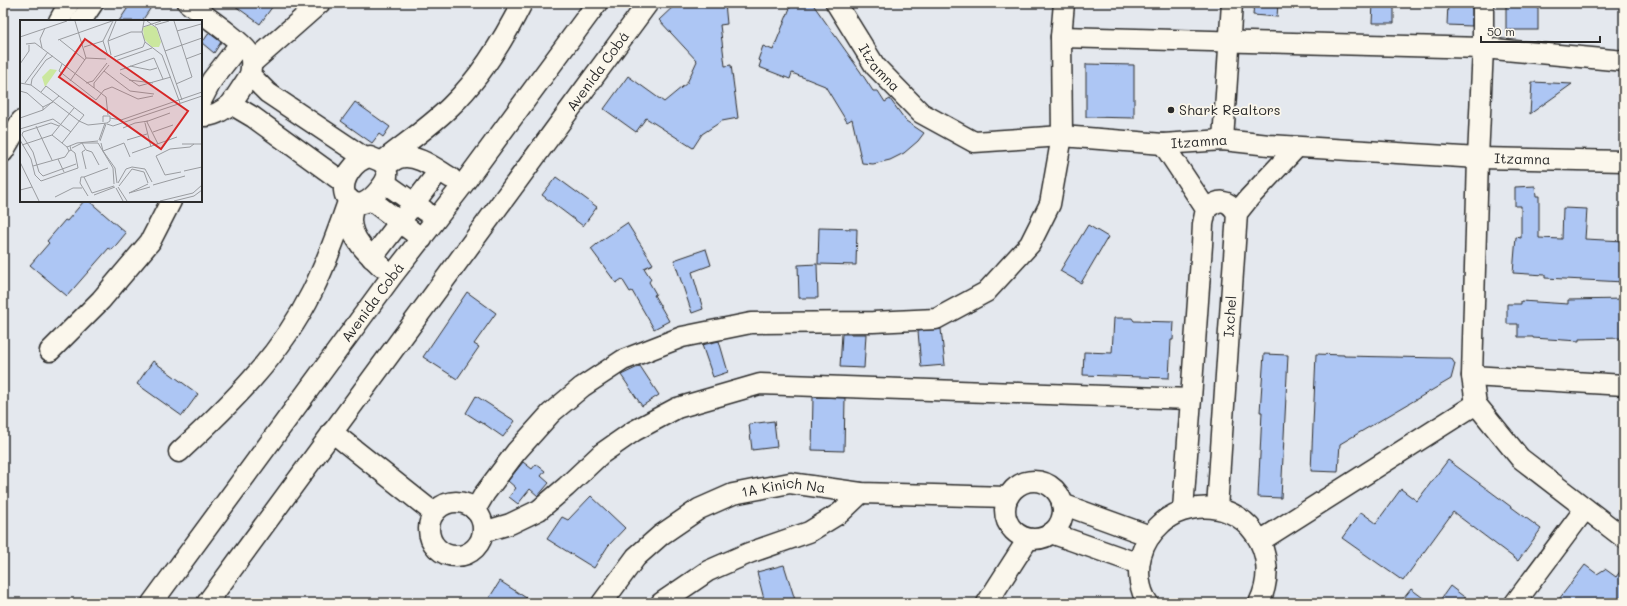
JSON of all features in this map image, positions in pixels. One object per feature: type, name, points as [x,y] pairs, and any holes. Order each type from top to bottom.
[{"type":"street","points":[[60,20],[69,3]]},
{"type":"street","points":[[82,20],[92,3]]},
{"type":"street","points":[[188,3],[240,44],[249,53],[251,69],[268,94],[379,167],[414,203],[436,219]]},
{"type":"street","points":[[240,44],[212,80],[203,116],[220,112],[231,104],[251,69],[320,3]]},
{"type":"street","points":[[179,452],[218,416],[258,374],[288,334],[312,293],[354,196],[379,167],[450,107],[471,86],[491,59],[522,3]]},
{"type":"street","name":"Avenida Cobá","points":[[152,603],[392,276],[462,186],[596,3]]},
{"type":"street","name":"Avenida Cobá","points":[[207,603],[648,3]]},
{"type":"street","name":"Itzamna","points":[[836,3],[875,66],[921,113],[974,142],[1062,136],[1163,144],[1223,140],[1297,147],[1478,158],[1624,161]]},
{"type":"street","points":[[476,510],[485,493],[516,452],[551,413],[582,387],[622,360],[682,337],[751,323],[873,322],[936,319],[986,292],[1030,244],[1050,204],[1062,136],[1061,37],[1064,3]]},
{"type":"street","points":[[1223,140],[1232,3]]},
{"type":"street","points":[[1483,3],[1483,48],[1478,158],[1472,376],[1476,404],[1520,458],[1624,538]]},
{"type":"street","points":[[1061,37],[1483,48],[1624,61]]},
{"type":"street","points":[[231,104],[253,117],[354,196],[399,222],[422,239]]},
{"type":"street","points":[[3,152],[20,123]]},
{"type":"street","points":[[1163,144],[1206,209]]},
{"type":"street","points":[[1183,510],[1203,224],[1206,209],[1214,203],[1221,201],[1232,205],[1237,213],[1297,147]]},
{"type":"street","points":[[392,276],[372,258],[356,239],[352,229],[351,219],[354,196],[346,177],[359,161],[379,167],[398,158],[411,157],[423,161],[462,186]]},
{"type":"street","points":[[372,258],[439,171]]},
{"type":"street","points":[[50,351],[101,300],[150,242],[171,202]]},
{"type":"street","name":"Ixchel","points":[[1217,508],[1237,213]]},
{"type":"street","points":[[1472,376],[1624,386]]},
{"type":"street","points":[[482,532],[510,524],[539,510],[601,454],[634,431],[676,408],[760,384],[1191,399]]},
{"type":"street","points":[[1260,541],[1476,404]]},
{"type":"street","points":[[332,432],[434,512]]},
{"type":"street","points":[[1025,482],[1041,482],[1049,485],[1060,497],[1062,504],[1062,517],[1059,524],[1051,533],[1042,538],[1028,539],[1014,532],[1009,527],[1004,512],[1007,498],[1018,485],[1025,482]]},
{"type":"street","name":"1A Kinich Na","points":[[602,603],[636,557],[661,535],[699,509],[733,494],[790,484],[861,493],[1007,498]]},
{"type":"street","points":[[661,603],[708,571],[749,553],[809,532],[840,513],[861,493]]},
{"type":"street","points":[[450,502],[464,503],[476,510],[482,520],[482,532],[480,540],[471,551],[456,556],[442,552],[436,547],[429,534],[428,526],[434,512],[444,504],[450,502]]},
{"type":"street","points":[[1062,504],[1150,536]]},
{"type":"street","points":[[1146,602],[1139,576],[1139,564],[1141,554],[1150,536],[1165,520],[1183,510],[1200,507],[1217,508],[1230,513],[1242,520],[1253,530],[1266,554],[1268,568],[1265,600]]},
{"type":"street","points":[[1515,603],[1585,509]]},
{"type":"street","points":[[1051,533],[1139,564]]},
{"type":"street","points":[[987,603],[1028,539]]},
{"type":"building","points":[[131,3],[154,3],[143,20],[120,20]]},
{"type":"building","points":[[231,3],[275,3],[260,24]]},
{"type":"building","points":[[677,3],[725,3],[727,24],[720,25],[725,66],[731,65],[738,118],[722,121],[702,134],[693,148],[646,118],[636,132],[604,109],[628,76],[664,102],[687,83],[697,61],[659,20]]},
{"type":"building","points":[[792,3],[812,3],[873,91],[878,91],[885,102],[890,99],[906,121],[924,133],[918,141],[904,153],[890,160],[873,164],[862,163],[852,119],[847,122],[825,86],[792,73],[790,79],[759,67],[761,61],[758,60],[763,46],[773,50]]},
{"type":"building","points":[[1254,3],[1278,3],[1277,17],[1253,15]]},
{"type":"building","points":[[1373,3],[1394,3],[1394,23],[1372,23]]},
{"type":"building","points":[[1448,3],[1472,3],[1472,26],[1447,25]]},
{"type":"building","points":[[1506,3],[1538,3],[1538,30],[1506,30]]},
{"type":"building","points":[[209,33],[221,42],[214,53],[202,43]]},
{"type":"building","points":[[1086,64],[1134,65],[1134,118],[1086,117]]},
{"type":"building","points":[[1532,82],[1572,84],[1530,114]]},
{"type":"building","points":[[355,102],[390,127],[383,137],[379,134],[372,143],[341,121]]},
{"type":"building","points":[[556,177],[597,207],[583,226],[542,195]]},
{"type":"building","points":[[1535,186],[1536,196],[1539,196],[1539,238],[1562,239],[1563,208],[1587,209],[1585,239],[1624,241],[1624,282],[1545,278],[1545,275],[1513,273],[1516,237],[1521,238],[1521,206],[1515,206],[1515,187]]},
{"type":"building","points":[[83,202],[90,202],[126,233],[112,250],[109,248],[67,296],[30,265],[49,243],[47,241],[65,220],[67,221]]},
{"type":"building","points":[[627,223],[653,264],[644,268],[651,279],[649,282],[656,294],[654,295],[669,321],[654,329],[632,291],[630,292],[622,279],[616,283],[591,249]]},
{"type":"building","points":[[1088,225],[1108,237],[1081,283],[1060,271]]},
{"type":"building","points":[[819,228],[857,229],[856,265],[818,264]]},
{"type":"building","points":[[706,249],[711,265],[692,272],[703,309],[692,313],[674,260]]},
{"type":"building","points":[[817,264],[818,298],[799,298],[798,265]]},
{"type":"building","points":[[467,292],[496,313],[474,344],[479,347],[457,379],[423,357]]},
{"type":"building","points":[[1624,299],[1624,338],[1579,339],[1579,341],[1518,337],[1518,324],[1507,324],[1507,304],[1521,304],[1521,301],[1568,304],[1568,300]]},
{"type":"building","points":[[1114,318],[1132,318],[1134,321],[1174,322],[1173,340],[1171,340],[1169,378],[1083,375],[1084,352],[1112,353]]},
{"type":"building","points":[[941,329],[945,365],[921,367],[918,331]]},
{"type":"building","points":[[842,334],[866,334],[864,368],[840,367]]},
{"type":"building","points":[[719,341],[728,372],[713,377],[702,345]]},
{"type":"building","points":[[1264,354],[1288,355],[1281,498],[1258,497],[1262,412],[1260,412]]},
{"type":"building","points":[[1316,354],[1451,358],[1455,364],[1451,379],[1340,444],[1338,472],[1311,471]]},
{"type":"building","points":[[153,361],[198,394],[182,416],[137,384]]},
{"type":"building","points":[[640,366],[659,395],[642,406],[621,375]]},
{"type":"building","points":[[476,396],[515,421],[503,437],[466,413]]},
{"type":"building","points":[[813,397],[845,398],[844,451],[812,450]]},
{"type":"building","points":[[774,421],[777,447],[752,450],[749,424]]},
{"type":"building","points":[[1448,460],[1541,529],[1518,561],[1453,512],[1403,581],[1342,538],[1361,512],[1376,523],[1401,489],[1417,501]]},
{"type":"building","points":[[523,462],[532,469],[536,464],[545,471],[541,476],[549,483],[538,496],[530,489],[518,504],[509,497],[516,488],[508,481]]},
{"type":"building","points":[[591,496],[625,528],[608,546],[594,568],[547,539],[562,517],[568,520]]},
{"type":"building","points":[[784,565],[796,603],[765,603],[757,572]]},
{"type":"building","points":[[1585,565],[1597,574],[1605,569],[1616,577],[1624,566],[1624,603],[1556,603]]},
{"type":"building","points":[[500,581],[534,603],[486,603]]},
{"type":"building","points":[[1450,586],[1472,603],[1438,603]]},
{"type":"building","points":[[1411,589],[1430,603],[1400,603]]},
{"type":"place","name":"Shark Realtors","points":[[1171,110]]}]
